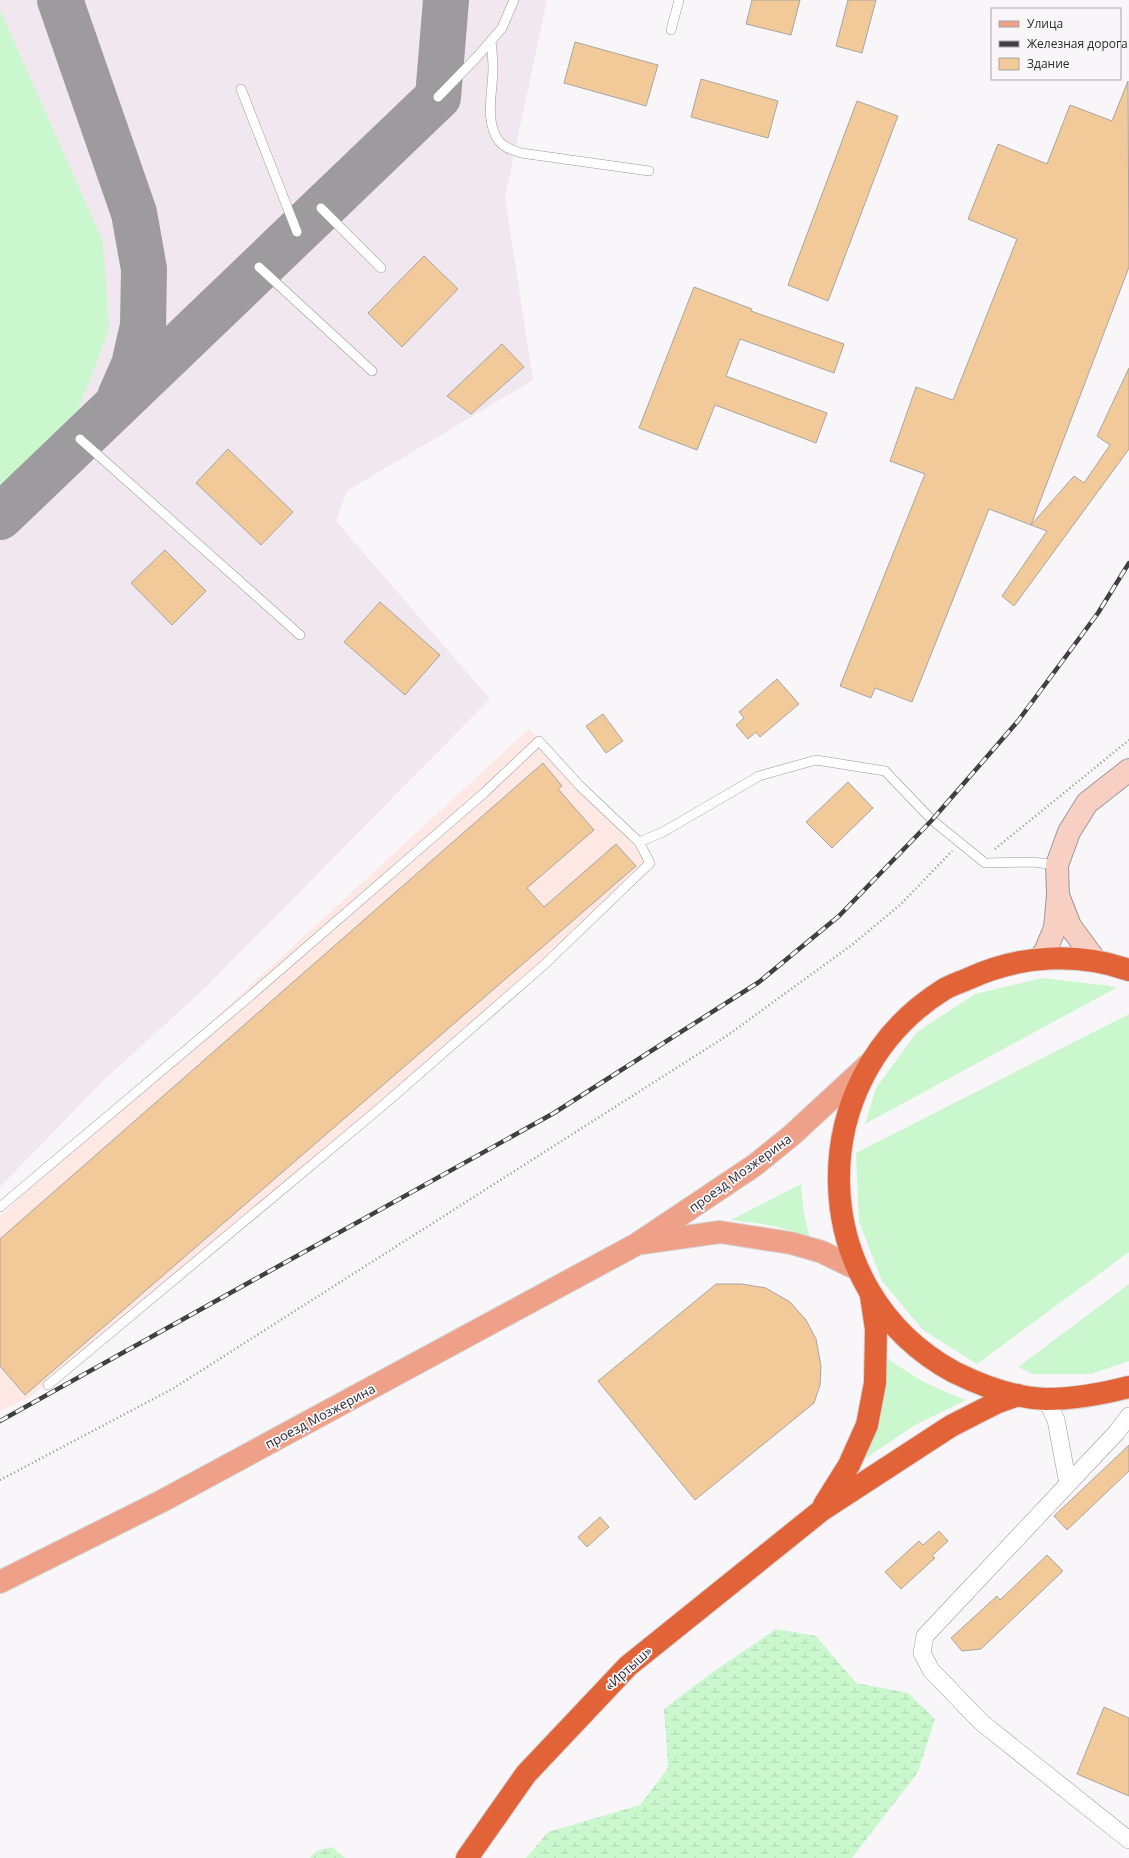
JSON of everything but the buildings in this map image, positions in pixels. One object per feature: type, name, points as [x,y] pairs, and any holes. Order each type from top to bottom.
[{"type":"highway","points":[[1116,963],[1068,958],[1040,958],[990,968],[944,990],[904,1021],[872,1061],[849,1110],[838,1163],[841,1217],[857,1269],[871,1294],[899,1330],[933,1360],[974,1382],[1018,1395],[1046,1398],[1090,1396],[1129,1387]]},
{"type":"highway","points":[[822,1510],[849,1465],[867,1425],[875,1383],[876,1329],[871,1294]]},
{"type":"highway","points":[[822,1510],[951,1426],[996,1403],[1018,1395]]},
{"type":"highway","name":"«Иртыш»","points":[[467,1858],[526,1774],[628,1666],[822,1510]]},
{"type":"main road","name":"проезд Мозжерина","points":[[0,1582],[162,1501],[637,1244],[755,1165],[792,1135],[872,1061]]},
{"type":"main road","name":"проезд Мозжерина","points":[[637,1244],[720,1232],[791,1243],[822,1252],[857,1269]]},
{"type":"street","points":[[1040,958],[1049,943],[1055,928],[1058,896],[1057,865],[1069,832],[1087,803],[1129,770]]},
{"type":"street","points":[[1058,896],[1070,926],[1116,963]]},
{"type":"street","points":[[1046,1398],[1056,1420],[1068,1484]]},
{"type":"street","points":[[1129,1416],[1116,1433],[925,1636],[922,1653],[932,1670],[981,1722],[1129,1840]]},
{"type":"lane","points":[[438,97],[502,28],[514,0]]},
{"type":"lane","points":[[670,30],[679,0]]},
{"type":"lane","points":[[491,41],[493,67],[491,114],[493,127],[499,141],[508,148],[521,153],[649,171]]},
{"type":"lane","points":[[241,89],[297,232]]},
{"type":"lane","points":[[321,208],[381,268]]},
{"type":"lane","points":[[259,267],[372,371]]},
{"type":"lane","points":[[80,439],[300,635]]},
{"type":"lane","points":[[0,1207],[250,997],[484,793],[539,740],[580,786],[639,842],[650,863],[545,964],[380,1108],[48,1385]]},
{"type":"lane","points":[[639,842],[662,832],[759,776],[816,760],[886,771],[932,820],[985,863],[1032,862],[1057,865]]},
{"type":"path","points":[[989,848],[996,849],[1129,740]]},
{"type":"path","points":[[0,1480],[174,1388],[728,1035],[853,944],[901,904],[960,843]]},
{"type":"shaded area","points":[[0,0],[547,0],[505,197],[533,380],[347,491],[336,521],[490,699],[205,988],[104,1080],[0,1187]]},
{"type":"shaded area","points":[[529,729],[654,868],[380,1108],[30,1397],[0,1411],[0,1216]]},
{"type":"green space","points":[[0,10],[103,242],[109,330],[72,425],[0,495]]},
{"type":"green space","points":[[1042,978],[1116,988],[865,1124],[876,1088],[917,1032],[975,994]]},
{"type":"green space","points":[[1129,1014],[1129,1252],[977,1364],[923,1330],[882,1281],[859,1222],[856,1153]]},
{"type":"green space","points":[[801,1184],[804,1213],[810,1239],[780,1228],[731,1220]]},
{"type":"green space","points":[[1129,1284],[1129,1361],[1091,1374],[1033,1374],[1018,1367]]},
{"type":"green space","points":[[885,1356],[924,1381],[966,1400],[915,1425],[860,1462],[881,1406],[886,1382]]},
{"type":"green space","points":[[776,1629],[816,1636],[856,1683],[908,1693],[935,1719],[918,1772],[852,1858],[526,1858],[548,1832],[640,1805],[668,1768],[664,1709],[707,1676]]},
{"type":"green space","points":[[332,1847],[345,1858],[310,1858],[316,1851]]},
{"type":"taxiway","points":[[60,0],[134,213],[144,269],[143,326],[134,365],[120,397]]},
{"type":"taxiway","points":[[0,517],[438,97],[446,0]]},
{"type":"railway","points":[[0,1421],[554,1113],[759,982],[839,916],[932,820],[1018,721],[1098,613],[1129,563]]}]
